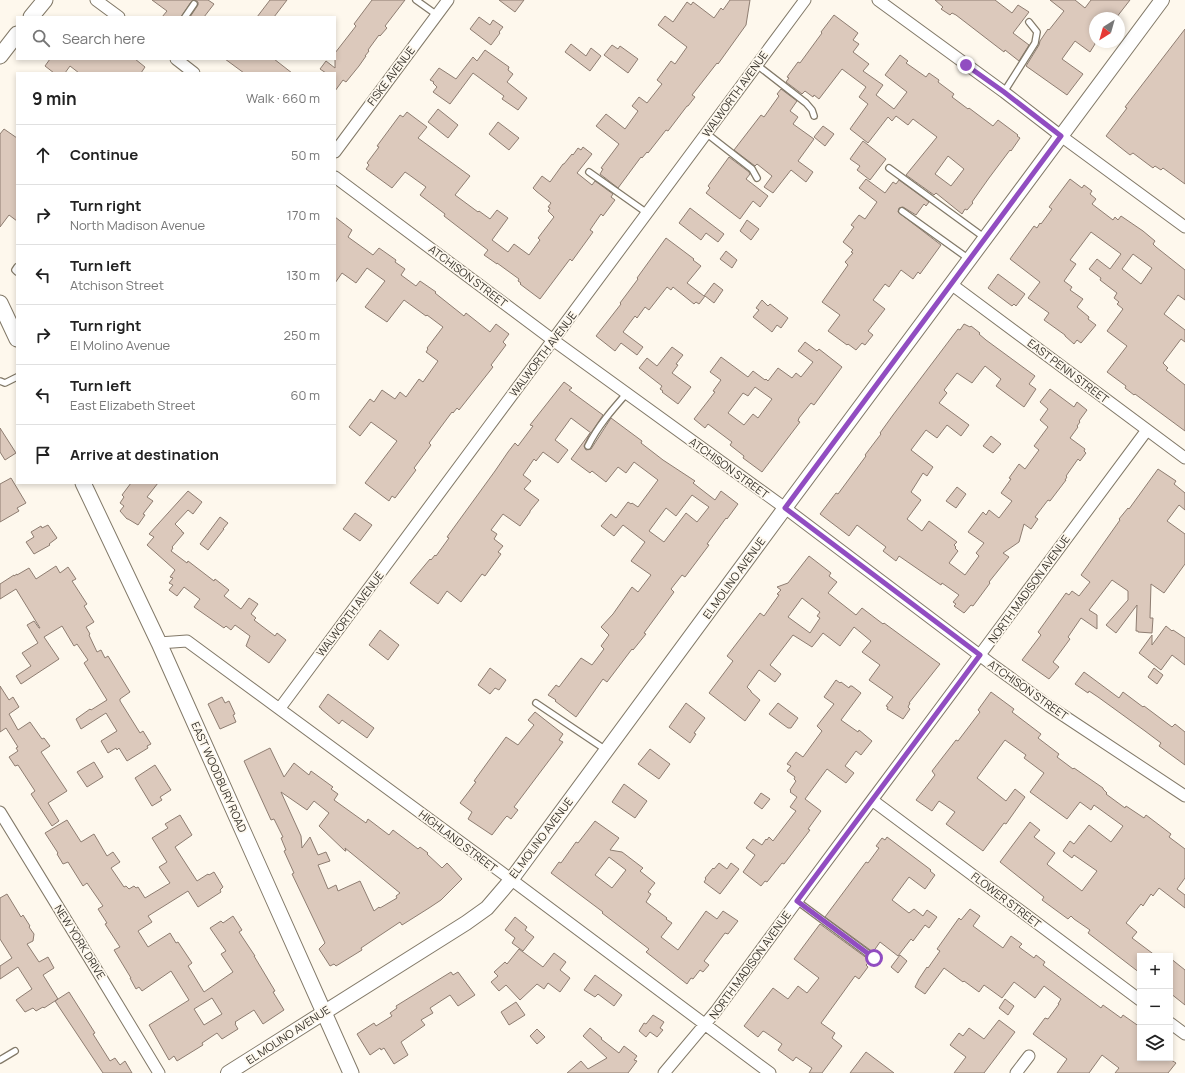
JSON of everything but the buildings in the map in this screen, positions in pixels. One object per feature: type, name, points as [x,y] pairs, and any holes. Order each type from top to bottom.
[{"type":"main road","points":[[32,16],[45,0]]},
{"type":"main road","points":[[0,56],[16,35]]},
{"type":"main road","points":[[0,303],[16,337]]},
{"type":"main road","name":"EAST WOODBURY ROAD","points":[[87,485],[351,1073]]},
{"type":"street","points":[[96,0],[118,16]]},
{"type":"street","name":"FISKE AVENUE","points":[[336,151],[448,0]]},
{"type":"street","name":"WALWORTH AVENUE","points":[[280,708],[805,0]]},
{"type":"street","points":[[878,0],[1185,227]]},
{"type":"street","name":"EL MOLINO AVENUE","points":[[228,1073],[466,923],[487,908],[511,880],[1162,0]]},
{"type":"street","points":[[177,60],[193,72]]},
{"type":"street","name":"ATCHISON STREET","points":[[336,178],[553,340],[785,508],[1049,706],[1185,796]]},
{"type":"street","name":"EAST PENN STREET","points":[[951,284],[1185,458]]},
{"type":"street","name":"NORTH MADISON AVENUE","points":[[664,1073],[716,1011],[1147,430]]},
{"type":"street","name":"HIGHLAND STREET","points":[[159,643],[187,641],[280,708],[770,1073]]},
{"type":"street","name":"FLOWER STREET","points":[[872,800],[1137,998]]},
{"type":"street","name":"NEW YORK DRIVE","points":[[0,812],[159,1073]]},
{"type":"street","points":[[1173,1025],[1185,1034]]},
{"type":"street","points":[[1016,1073],[1029,1056]]},
{"type":"lane","points":[[416,0],[437,15]]},
{"type":"lane","points":[[186,16],[194,4]]},
{"type":"lane","points":[[1004,92],[1035,43],[1037,32],[1029,22]]},
{"type":"lane","points":[[757,65],[806,102],[812,110],[814,116]]},
{"type":"lane","points":[[706,133],[752,169],[757,178]]},
{"type":"lane","points":[[889,168],[985,238]]},
{"type":"lane","points":[[589,172],[647,214]]},
{"type":"lane","points":[[902,211],[969,260]]},
{"type":"lane","points":[[0,381],[5,383],[16,378]]},
{"type":"lane","points":[[588,446],[594,433],[608,414],[627,393]]},
{"type":"lane","points":[[536,703],[606,750]]},
{"type":"lane","points":[[797,901],[874,958]]},
{"type":"lane","points":[[0,1060],[15,1050]]},
{"type":"route","points":[[874,958],[797,901],[980,655],[785,508],[1061,136],[966,65]]}]
